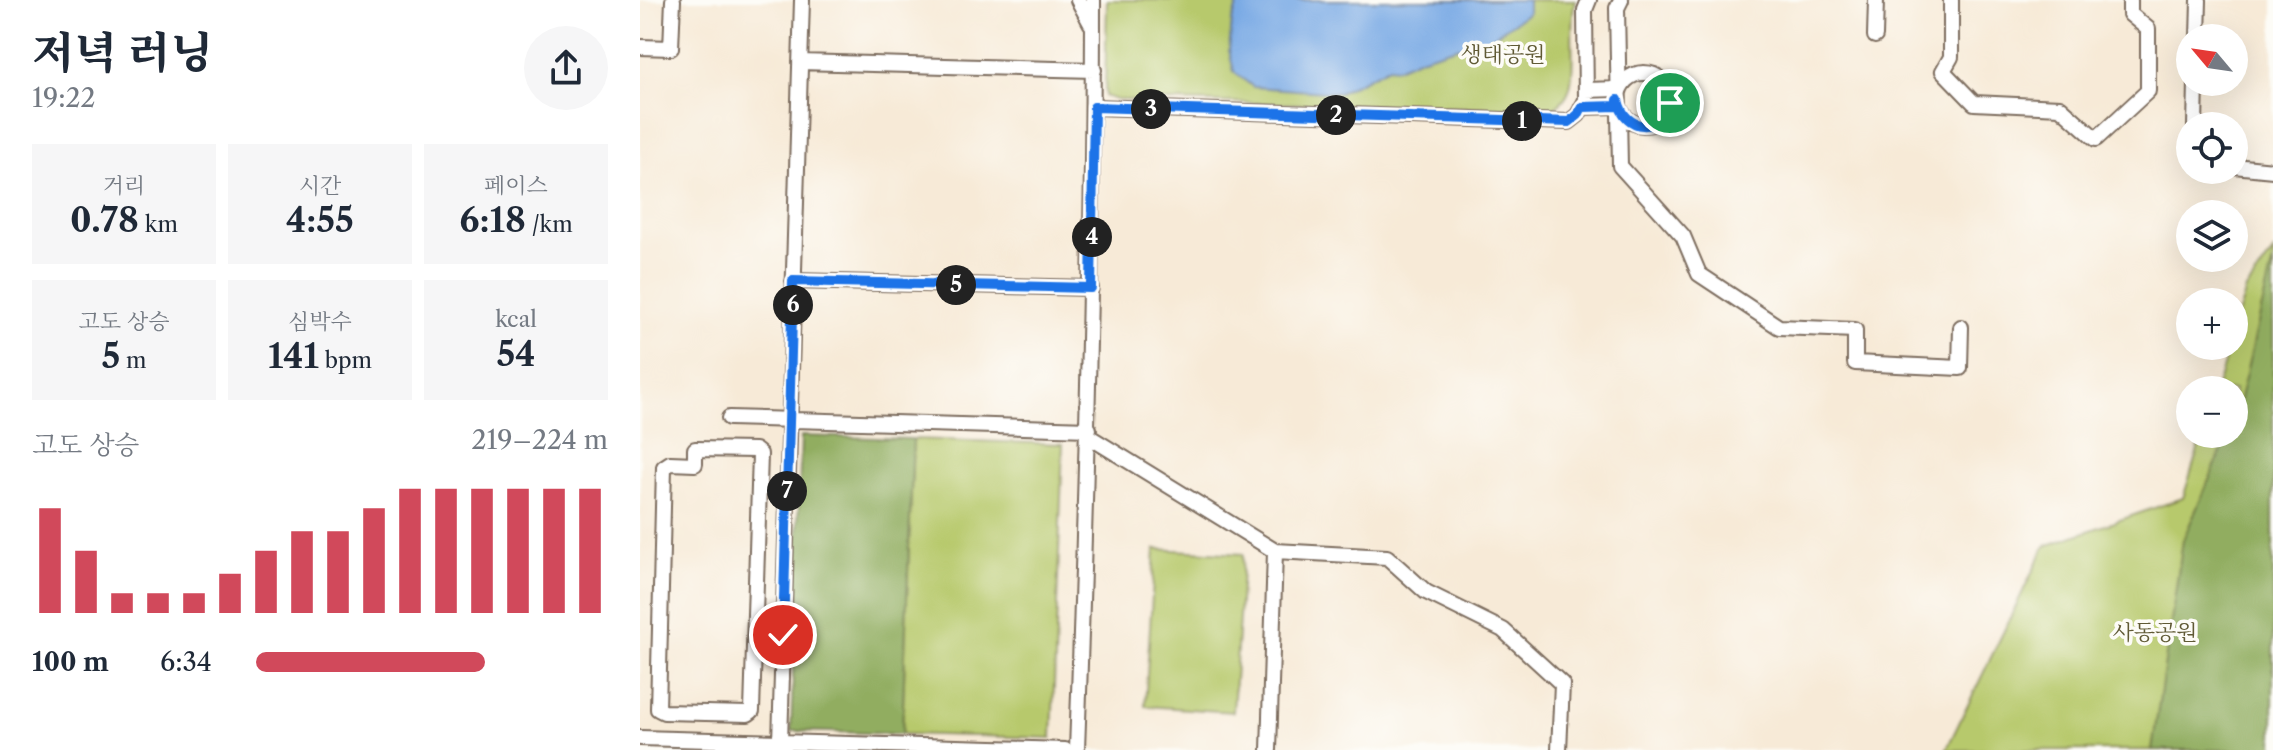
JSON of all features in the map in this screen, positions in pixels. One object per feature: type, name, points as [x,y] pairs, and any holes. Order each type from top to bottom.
[{"type":"lane","points":[[640,47],[671,48],[673,0]]},
{"type":"lane","points":[[780,742],[802,0]]},
{"type":"lane","points":[[1078,0],[1093,31]]},
{"type":"lane","points":[[1077,750],[1088,432],[1093,0]]},
{"type":"lane","points":[[1094,107],[1569,122],[1578,115],[1586,100],[1585,10],[1589,0]]},
{"type":"lane","points":[[1621,0],[1617,8],[1620,166],[1683,236],[1699,274],[1779,327],[1855,330],[1855,363],[1960,368],[1961,327]]},
{"type":"lane","points":[[1875,36],[1876,0]]},
{"type":"lane","points":[[1951,0],[1951,57],[1943,71],[1974,103],[2060,107],[2096,139],[2148,91],[2148,29],[2130,14],[2130,0]]},
{"type":"lane","points":[[2198,24],[2199,0]]},
{"type":"lane","points":[[800,62],[1094,70]]},
{"type":"lane","points":[[1586,90],[1618,98]]},
{"type":"lane","points":[[1582,107],[1618,98]]},
{"type":"lane","points":[[2248,167],[2273,170]]},
{"type":"lane","points":[[793,281],[1091,288]]},
{"type":"lane","points":[[729,418],[1088,432],[1275,551],[1387,557],[1426,592],[1503,630],[1562,684],[1559,750]]},
{"type":"lane","points":[[695,449],[755,450],[760,454],[752,711],[748,714],[664,712],[658,709],[664,467],[670,463],[695,464],[695,449]]},
{"type":"lane","points":[[1269,750],[1275,551]]},
{"type":"lane","points":[[640,738],[1065,750]]},
{"type":"green space","name":"생태공원","points":[[1107,0],[1575,0],[1571,81],[1566,96],[1552,109],[1116,100],[1105,96]]},
{"type":"green space","name":"사동공원","points":[[2273,252],[2273,750],[1946,750],[2045,546],[2183,498],[2199,448],[2248,448],[2248,376],[2220,376],[2225,360],[2248,360],[2247,288]]},
{"type":"green space","points":[[2273,261],[2273,750],[2152,750],[2183,540],[2223,448],[2248,448],[2248,376],[2245,376]]},
{"type":"green space","points":[[801,436],[913,439],[902,734],[791,731]]},
{"type":"green space","points":[[913,439],[1063,444],[1052,738],[902,734]]},
{"type":"green space","points":[[1155,549],[1243,554],[1233,712],[1145,706]]},
{"type":"water","points":[[1239,0],[1528,0],[1528,13],[1477,47],[1456,47],[1397,68],[1388,67],[1339,93],[1253,87],[1234,72],[1229,50],[1232,21]]},
{"type":"route","points":[[783,635],[793,281],[1091,288],[1094,107],[1569,122],[1582,107],[1618,106],[1618,100],[1624,116],[1638,125],[1647,125],[1662,118],[1670,103]]}]
